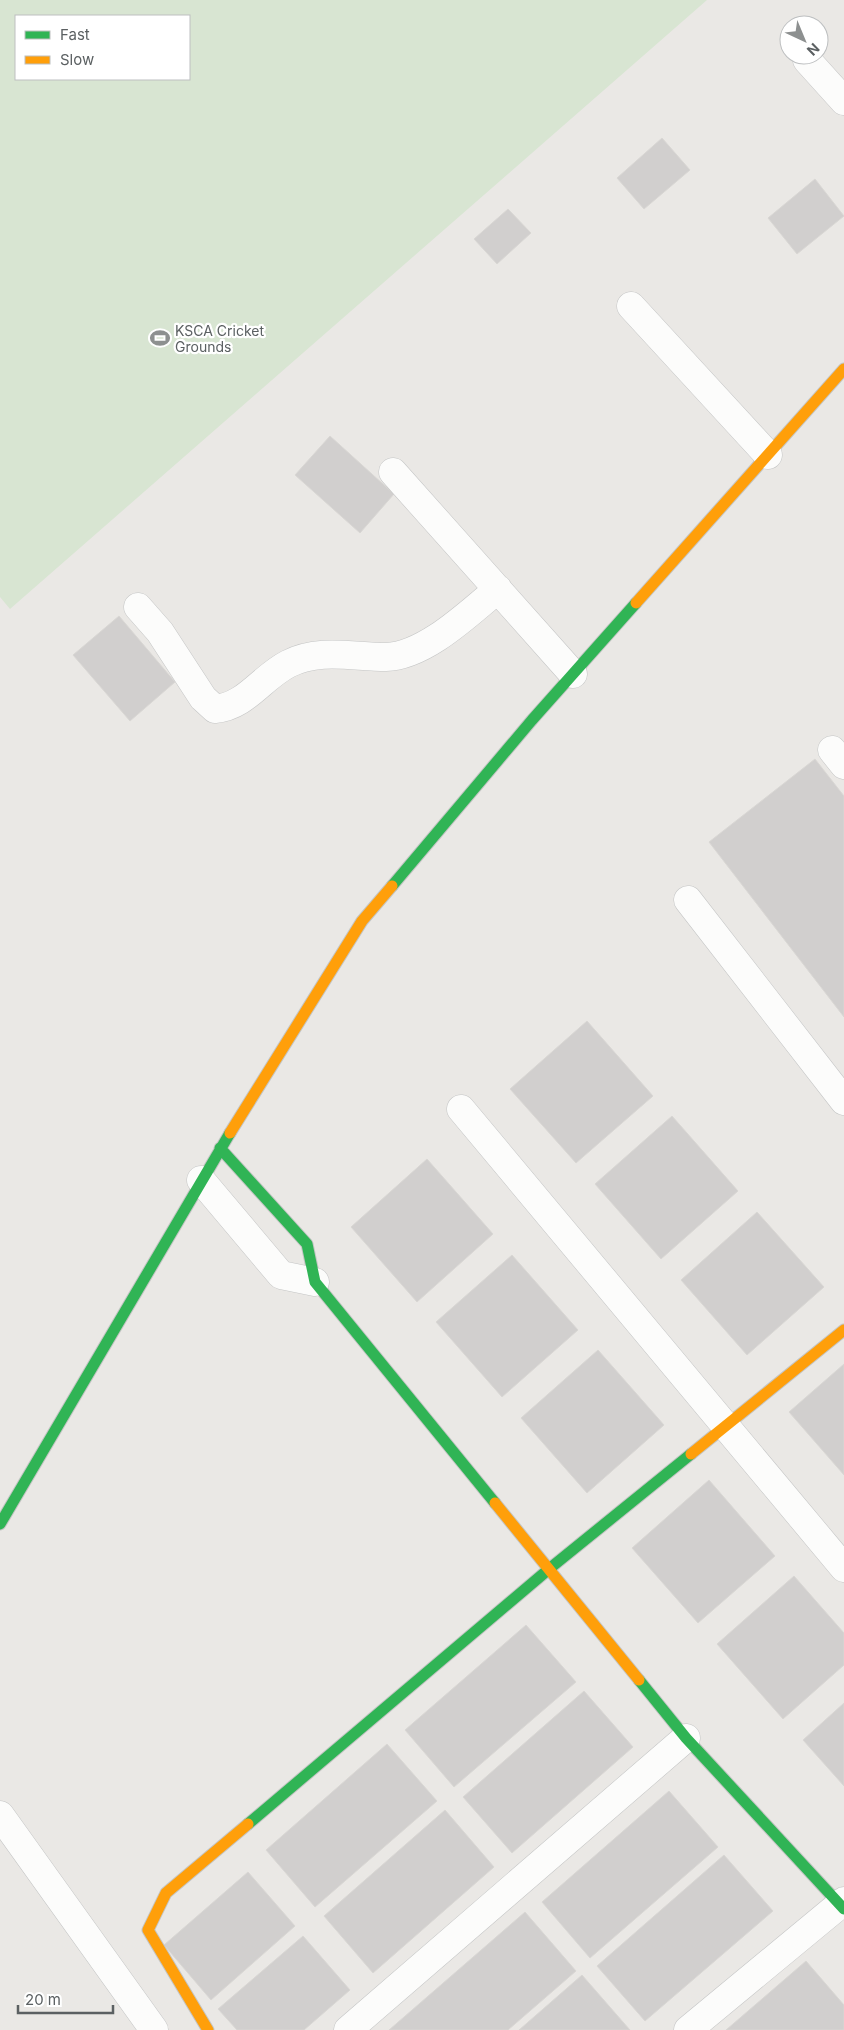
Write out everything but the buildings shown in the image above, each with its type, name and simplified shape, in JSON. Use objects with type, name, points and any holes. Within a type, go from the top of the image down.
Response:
[{"type":"street","points":[[812,65],[844,101]]},
{"type":"street","points":[[631,306],[768,454]]},
{"type":"street","points":[[0,1524],[220,1148],[362,921],[573,674],[844,369]]},
{"type":"street","points":[[393,472],[573,674]]},
{"type":"street","points":[[138,607],[160,632],[203,698],[215,709],[229,708],[260,683],[288,664],[317,655],[336,653],[387,657],[433,641],[498,588]]},
{"type":"street","points":[[688,900],[844,1100]]},
{"type":"street","points":[[460,1109],[844,1568]]},
{"type":"street","points":[[220,1148],[307,1244],[315,1282],[686,1738],[843,1905],[688,2030]]},
{"type":"street","points":[[201,1180],[281,1275],[315,1282]]},
{"type":"street","points":[[208,2030],[148,1930],[166,1893],[549,1569],[844,1330]]},
{"type":"street","points":[[348,2030],[686,1738]]},
{"type":"street","points":[[0,1815],[154,2030]]},
{"type":"green space","name":"KSCA Cricket Grounds","points":[[0,0],[707,0],[10,609],[0,597]]},
{"type":"traffic: fast","points":[[392,886],[532,720],[636,603]]},
{"type":"traffic: fast","points":[[0,1524],[230,1133]]},
{"type":"traffic: fast","points":[[220,1148],[307,1244],[315,1282],[495,1503]]},
{"type":"traffic: fast","points":[[248,1824],[549,1569],[691,1454]]},
{"type":"traffic: fast","points":[[639,1680],[686,1738],[844,1909]]},
{"type":"traffic: slow","points":[[636,603],[844,369]]},
{"type":"traffic: slow","points":[[230,1133],[362,921],[392,886]]},
{"type":"traffic: slow","points":[[691,1454],[844,1330]]},
{"type":"traffic: slow","points":[[495,1503],[639,1680]]},
{"type":"traffic: slow","points":[[208,2030],[148,1930],[166,1893],[248,1824]]},
{"type":"place","name":"KSCA Cricket Grounds","points":[[160,338]]}]
